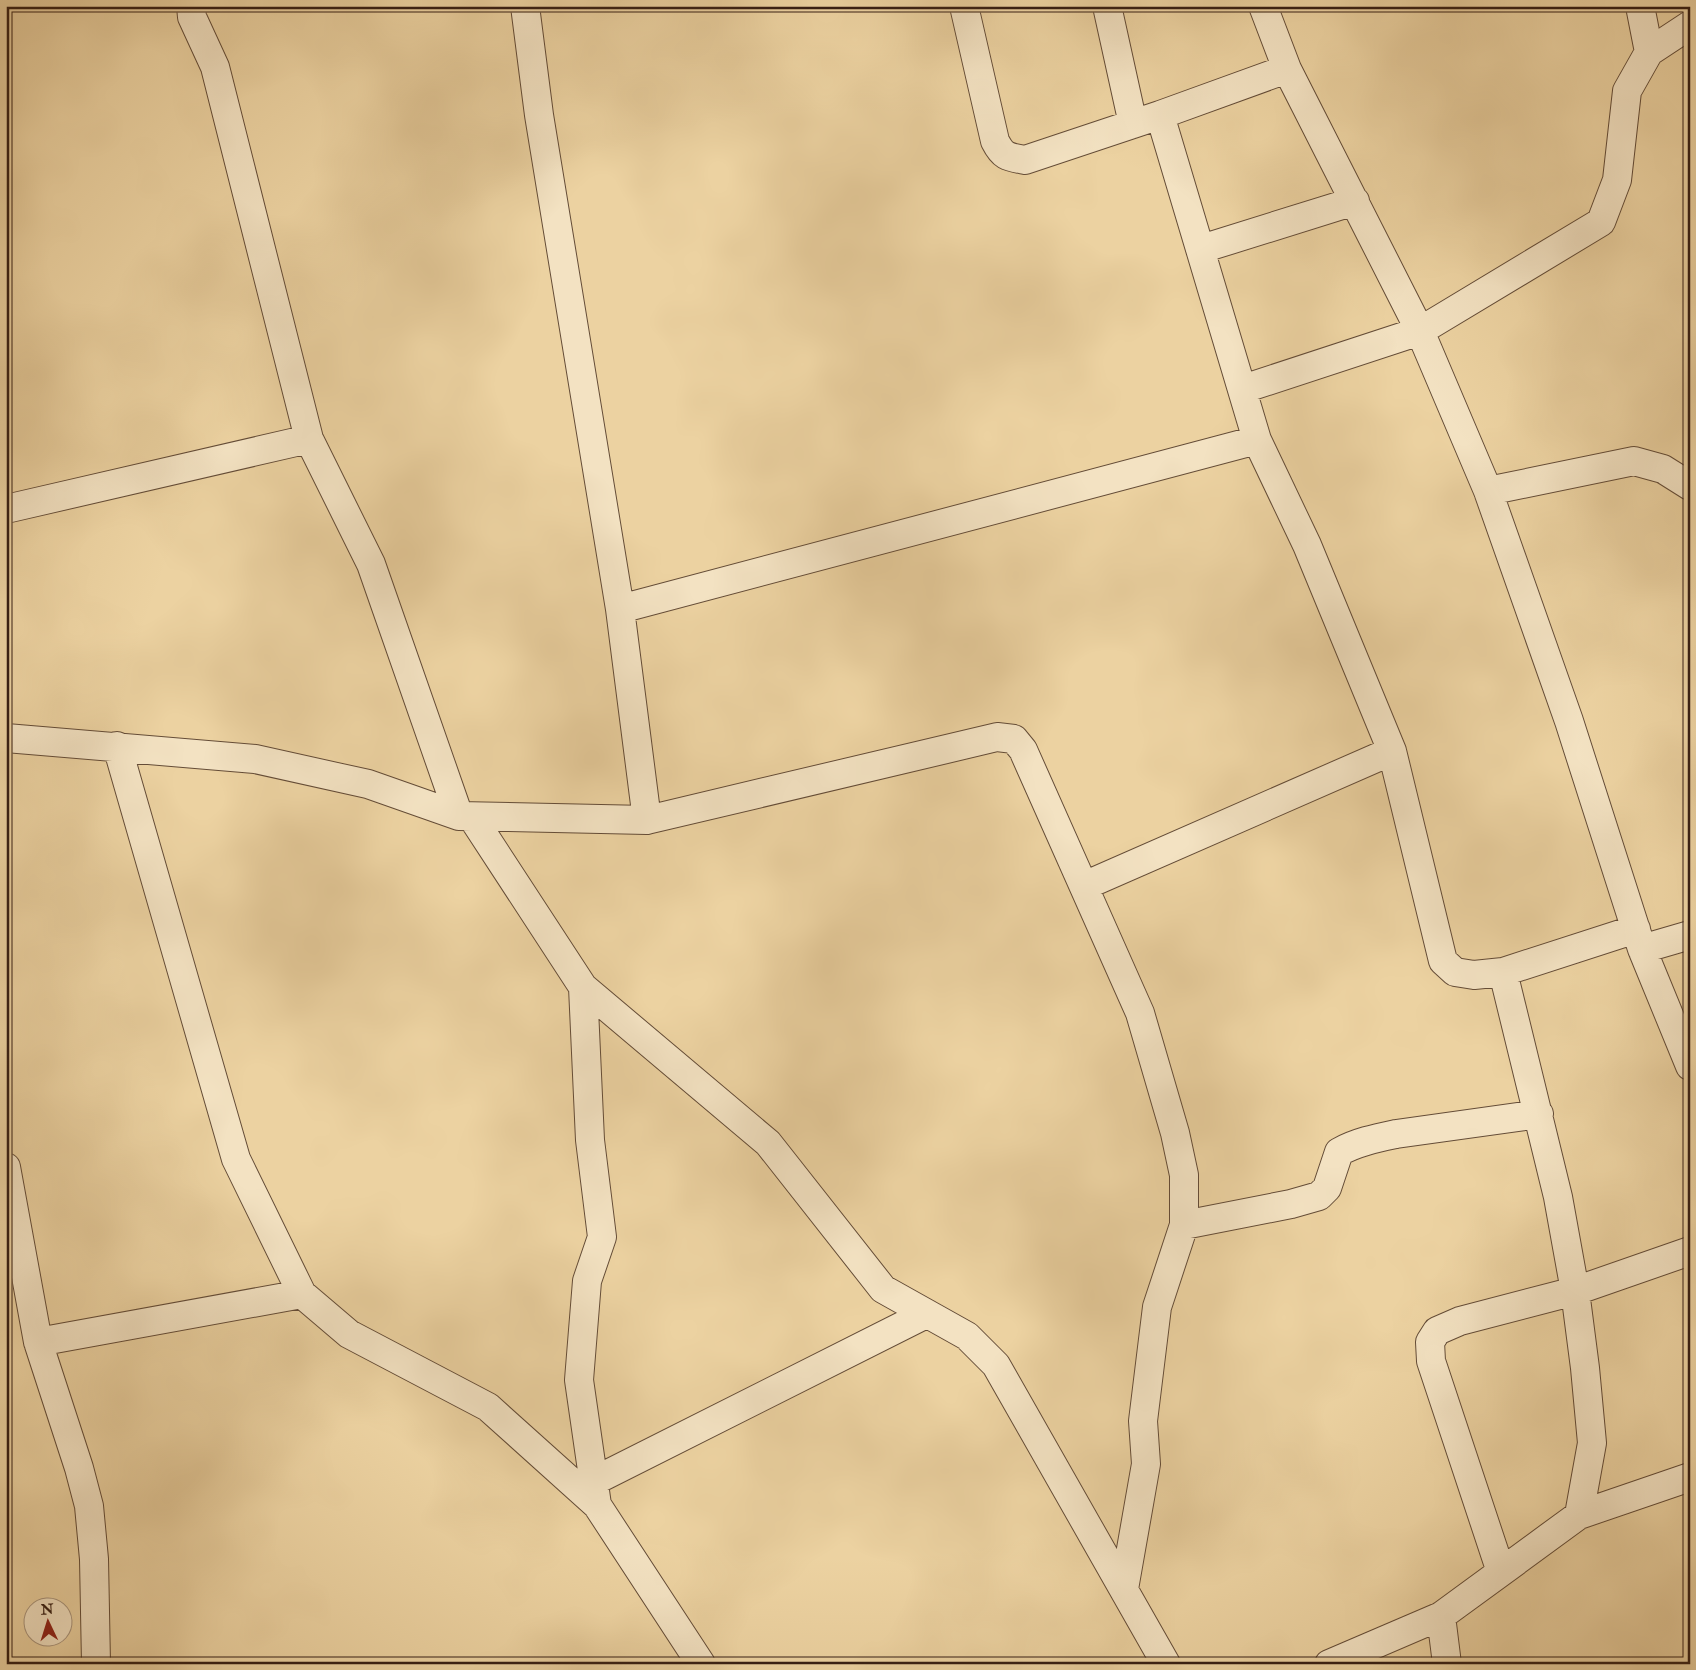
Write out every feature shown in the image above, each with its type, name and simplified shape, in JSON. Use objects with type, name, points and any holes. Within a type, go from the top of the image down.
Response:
[{"type":"street","points":[[190,6],[192,17],[215,66],[309,438],[370,564],[465,816],[583,987],[768,1143],[883,1289],[967,1336],[996,1364],[1166,1664]]},
{"type":"street","points":[[525,6],[541,124],[620,609],[647,820]]},
{"type":"street","points":[[964,6],[995,141],[1000,151],[1008,157],[1025,160],[1160,115],[1287,69]]},
{"type":"street","points":[[1107,6],[1133,124]]},
{"type":"street","points":[[1263,6],[1287,69],[1420,330],[1488,491],[1569,722],[1639,939],[1690,1066]]},
{"type":"street","points":[[1640,6],[1649,52]]},
{"type":"street","points":[[1242,390],[1420,330],[1601,222],[1617,180],[1627,91],[1649,52],[1690,25]]},
{"type":"street","points":[[1160,115],[1257,440],[1307,544],[1392,751],[1443,961],[1455,972],[1474,975],[1503,972],[1639,939],[1690,935]]},
{"type":"street","points":[[1201,248],[1355,201]]},
{"type":"street","points":[[6,508],[309,438]]},
{"type":"street","points":[[620,609],[1257,440]]},
{"type":"street","points":[[1488,491],[1634,460],[1663,469],[1690,486]]},
{"type":"street","points":[[6,738],[255,759],[368,784],[465,816],[647,820],[997,737],[1014,739],[1023,750],[1140,1013],[1176,1133],[1184,1175],[1184,1225],[1157,1307],[1143,1421],[1146,1464],[1124,1589]]},
{"type":"street","points":[[117,746],[236,1159],[302,1294],[349,1334],[488,1407],[596,1493]]},
{"type":"street","points":[[1084,886],[1392,751]]},
{"type":"street","points":[[1503,972],[1558,1196],[1575,1291],[1592,1443],[1579,1515]]},
{"type":"street","points":[[583,987],[590,1140],[602,1237],[588,1281],[579,1380],[596,1493],[691,1661]]},
{"type":"street","points":[[1184,1225],[1291,1204],[1319,1196],[1327,1188],[1339,1152],[1349,1146],[1396,1134],[1539,1114]]},
{"type":"street","points":[[6,1166],[38,1342],[79,1468],[89,1506],[94,1559],[96,1664]]},
{"type":"street","points":[[1502,1572],[1430,1361],[1430,1342],[1437,1331],[1460,1321],[1575,1291],[1690,1251]]},
{"type":"street","points":[[38,1342],[302,1294]]},
{"type":"street","points":[[596,1493],[926,1314]]},
{"type":"street","points":[[1329,1664],[1440,1616],[1579,1515],[1690,1477]]},
{"type":"street","points":[[1440,1616],[1447,1664]]}]
